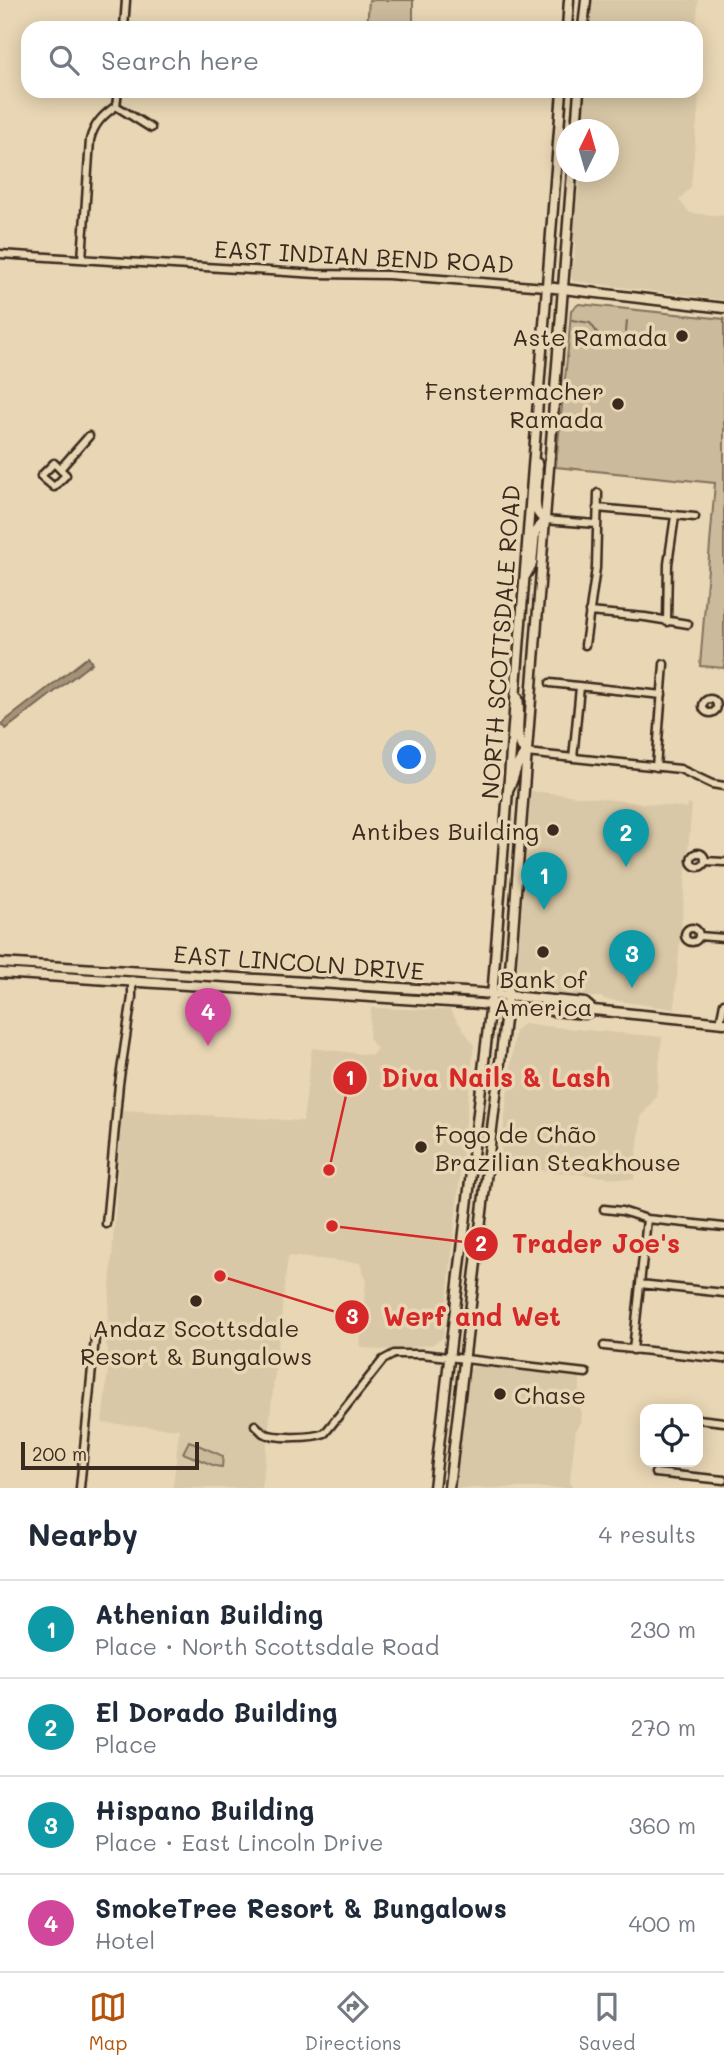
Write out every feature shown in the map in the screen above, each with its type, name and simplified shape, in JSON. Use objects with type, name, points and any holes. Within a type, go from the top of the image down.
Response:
[{"type":"main road","points":[[568,21],[569,0]]},
{"type":"main road","points":[[584,21],[586,0]]},
{"type":"main road","name":"NORTH SCOTTSDALE ROAD","points":[[434,1488],[491,1005],[561,98]]},
{"type":"main road","points":[[577,119],[578,98]]},
{"type":"main road","name":"NORTH SCOTTSDALE ROAD","points":[[449,1488],[507,1007],[571,182]]},
{"type":"main road","name":"EAST INDIAN BEND ROAD","points":[[546,287],[724,308]]},
{"type":"main road","points":[[524,580],[532,564],[535,532],[544,520],[536,508],[539,472],[535,450]]},
{"type":"main road","points":[[508,791],[518,762],[526,753],[518,742],[520,708],[516,688]]},
{"type":"main road","points":[[503,854],[518,855]]},
{"type":"main road","name":"EAST LINCOLN DRIVE","points":[[0,963],[585,1014],[593,1010],[722,1023]]},
{"type":"main road","name":"EAST LINCOLN DRIVE","points":[[0,973],[132,976],[492,994],[585,1003],[593,1010]]},
{"type":"street","points":[[124,21],[126,0]]},
{"type":"street","points":[[82,258],[92,130],[103,116],[116,106],[117,98]]},
{"type":"street","points":[[116,106],[151,128]]},
{"type":"street","name":"EAST INDIAN BEND ROAD","points":[[0,254],[317,274],[394,275],[546,287]]},
{"type":"street","points":[[60,469],[89,436]]},
{"type":"street","points":[[585,645],[596,568],[597,493]]},
{"type":"street","points":[[597,508],[695,517]]},
{"type":"street","points":[[667,622],[668,564],[675,516]]},
{"type":"street","points":[[544,520],[596,524]]},
{"type":"street","points":[[589,612],[688,624]]},
{"type":"street","points":[[656,767],[664,664]]},
{"type":"street","points":[[550,683],[662,695]]},
{"type":"street","points":[[573,758],[580,687]]},
{"type":"street","points":[[526,753],[680,769],[724,786]]},
{"type":"street","points":[[705,861],[724,862]]},
{"type":"street","points":[[699,936],[724,938]]},
{"type":"street","points":[[106,1223],[119,1084],[132,997],[132,976]]},
{"type":"street","points":[[722,1023],[724,1003]]},
{"type":"street","points":[[604,1209],[622,1211],[647,1219],[724,1227]]},
{"type":"street","points":[[633,1350],[647,1219]]},
{"type":"street","points":[[640,1284],[724,1293]]},
{"type":"street","points":[[80,1488],[95,1338]]},
{"type":"street","points":[[604,1346],[724,1359]]},
{"type":"street","points":[[255,1425],[262,1432],[271,1435],[312,1438],[318,1436],[329,1430],[383,1360],[394,1354],[465,1358],[586,1373]]},
{"type":"street","points":[[703,1420],[724,1422]]},
{"type":"street","points":[[655,1473],[723,1479],[719,1488]]},
{"type":"shaded area","points":[[369,0],[413,0],[413,21],[368,21]]},
{"type":"shaded area","points":[[593,0],[698,0],[697,21],[590,21]]},
{"type":"shaded area","points":[[585,98],[699,98],[691,187],[679,200],[690,213],[724,216],[724,300],[573,281],[570,272],[574,262],[573,233],[580,182],[619,182],[619,119],[582,119]]},
{"type":"shaded area","points":[[579,304],[724,319],[724,668],[700,666],[715,483],[556,467],[571,310]]},
{"type":"shaded area","points":[[88,657],[92,663],[6,729],[1,724]]},
{"type":"shaded area","points":[[531,791],[687,808],[689,804],[692,805],[674,1009],[602,997],[523,991],[516,983]]},
{"type":"shaded area","points":[[371,1008],[450,1010],[474,1045],[443,1338],[433,1344],[407,1348],[380,1350],[360,1347],[366,1279],[360,1263],[288,1256],[262,1488],[173,1488],[179,1429],[102,1423],[109,1362],[106,1345],[122,1110],[303,1121],[312,1048],[372,1055],[377,1049],[369,1038]]},
{"type":"shaded area","points":[[523,1024],[662,1037],[656,1097],[641,1117],[634,1180],[499,1166],[515,1031]]},
{"type":"shaded area","points":[[474,1366],[581,1374],[578,1403],[582,1412],[581,1423],[576,1429],[570,1481],[572,1488],[455,1488],[467,1372]]},
{"type":"shaded area","points":[[189,1441],[223,1456],[222,1467],[183,1453]]},
{"type":"waterway","points":[[572,320],[590,323],[603,340],[612,344],[619,343],[624,338],[627,321]]},
{"type":"place","name":"Aste Ramada","points":[[682,336]]},
{"type":"place","name":"Fenstermacher Ramada","points":[[618,404]]},
{"type":"place","name":"Antibes Building","points":[[553,830]]},
{"type":"place","name":"El Dorado Building","points":[[626,867]]},
{"type":"place","name":"Athenian Building","points":[[544,910]]},
{"type":"place","name":"Bank of America","points":[[543,952]]},
{"type":"place","name":"Hispano Building","points":[[632,988]]},
{"type":"place","name":"SmokeTree Resort & Bungalows","points":[[208,1046]]},
{"type":"place","name":"Fogo de Chão Brazilian Steakhouse","points":[[421,1147]]},
{"type":"place","name":"Diva Nails & Lash","points":[[329,1170]]},
{"type":"place","name":"Trader Joe's","points":[[332,1226]]},
{"type":"place","name":"Werf and Wet","points":[[220,1276]]},
{"type":"place","name":"Andaz Scottsdale Resort & Bungalows","points":[[196,1301]]},
{"type":"place","name":"Chase","points":[[500,1394]]}]
